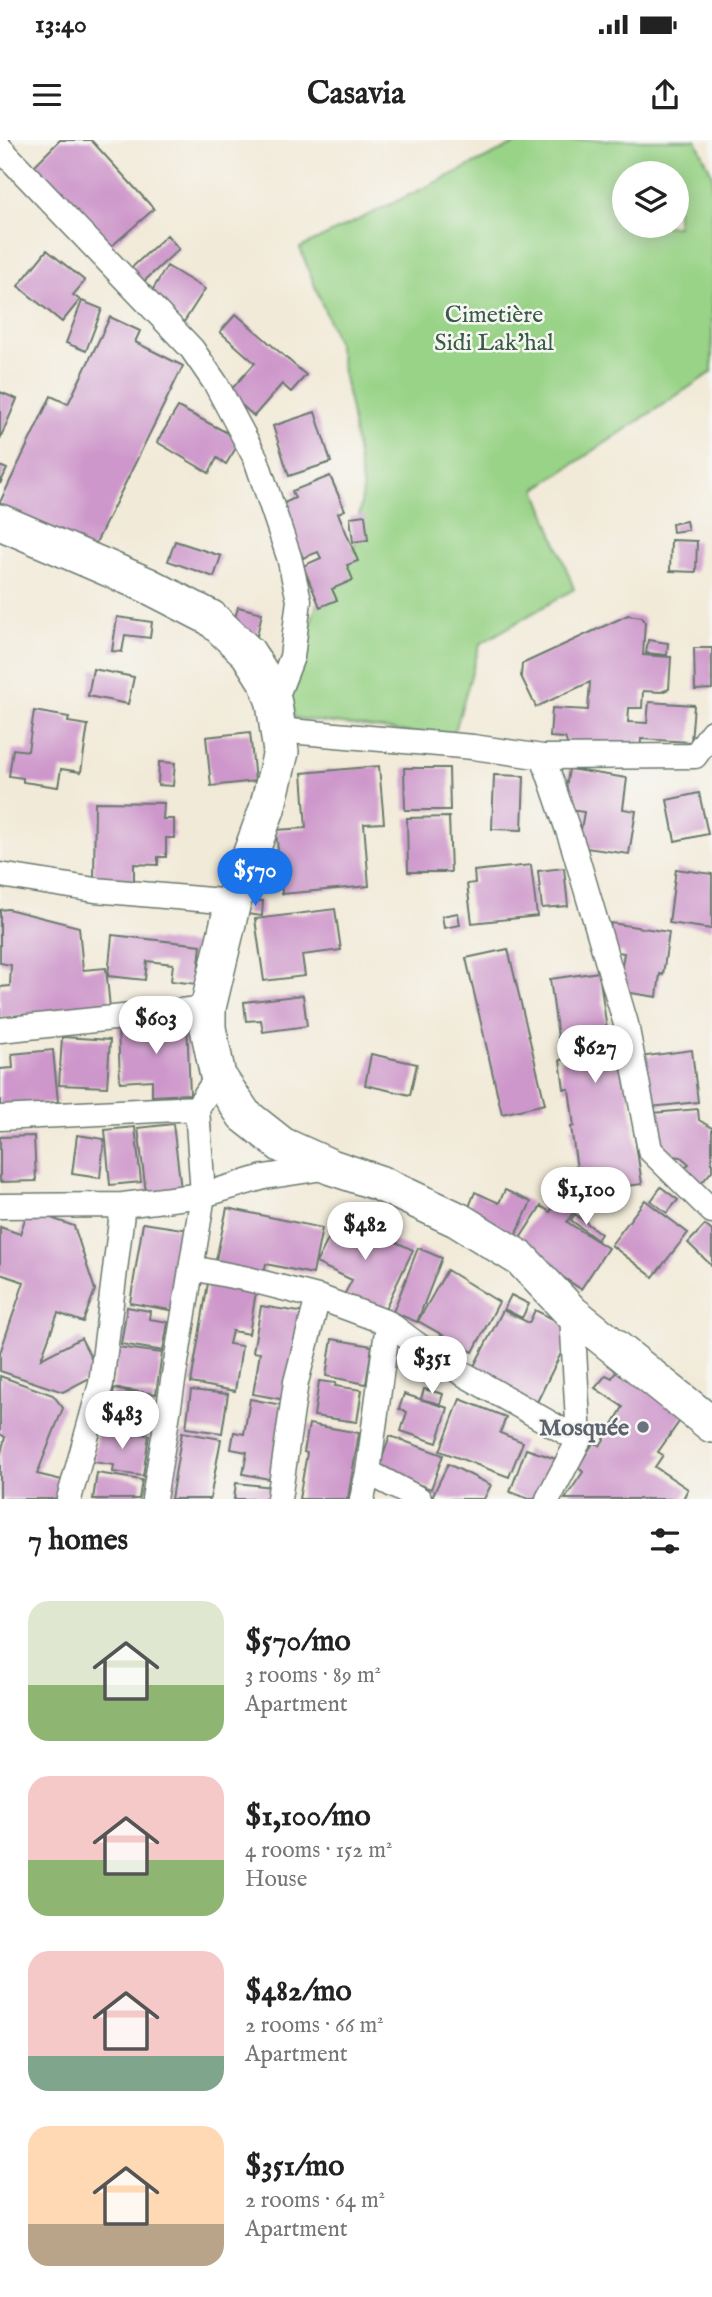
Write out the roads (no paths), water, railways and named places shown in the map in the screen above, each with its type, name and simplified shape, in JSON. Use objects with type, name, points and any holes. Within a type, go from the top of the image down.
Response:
[{"type":"main road","points":[[0,522],[147,585],[211,618],[248,653],[267,683],[276,716],[281,752],[267,809],[233,902],[208,1008],[208,1028],[218,1076],[244,1115],[282,1145],[331,1167],[379,1183],[469,1227],[521,1259],[572,1313],[712,1426]]},
{"type":"street","points":[[0,148],[192,349],[216,384],[256,459],[289,557],[299,600],[292,657],[276,716],[543,757],[703,756],[712,732]]},
{"type":"street","points":[[543,757],[574,848],[626,1024],[650,1150],[712,1211]]},
{"type":"street","points":[[0,875],[94,890],[233,902]]},
{"type":"street","points":[[0,1030],[208,1008]]},
{"type":"street","points":[[154,1499],[203,1195],[197,1108],[218,1076]]},
{"type":"street","points":[[0,1118],[197,1108]]},
{"type":"street","points":[[0,1206],[123,1205],[203,1195],[264,1177],[331,1167]]},
{"type":"street","points":[[69,1499],[100,1384],[123,1205]]},
{"type":"street","points":[[192,1268],[318,1297],[388,1323],[434,1357],[579,1440]]},
{"type":"street","points":[[279,1499],[296,1382],[318,1297]]},
{"type":"street","points":[[548,1499],[579,1440],[572,1313]]},
{"type":"street","points":[[362,1499],[388,1323]]},
{"type":"street","points":[[368,1472],[419,1499]]},
{"type":"place","name":"Mosquée","points":[[643,1427]]},
{"type":"park label","name":"Cimetière Sidi Lak'hal","points":[[494,328]]}]
